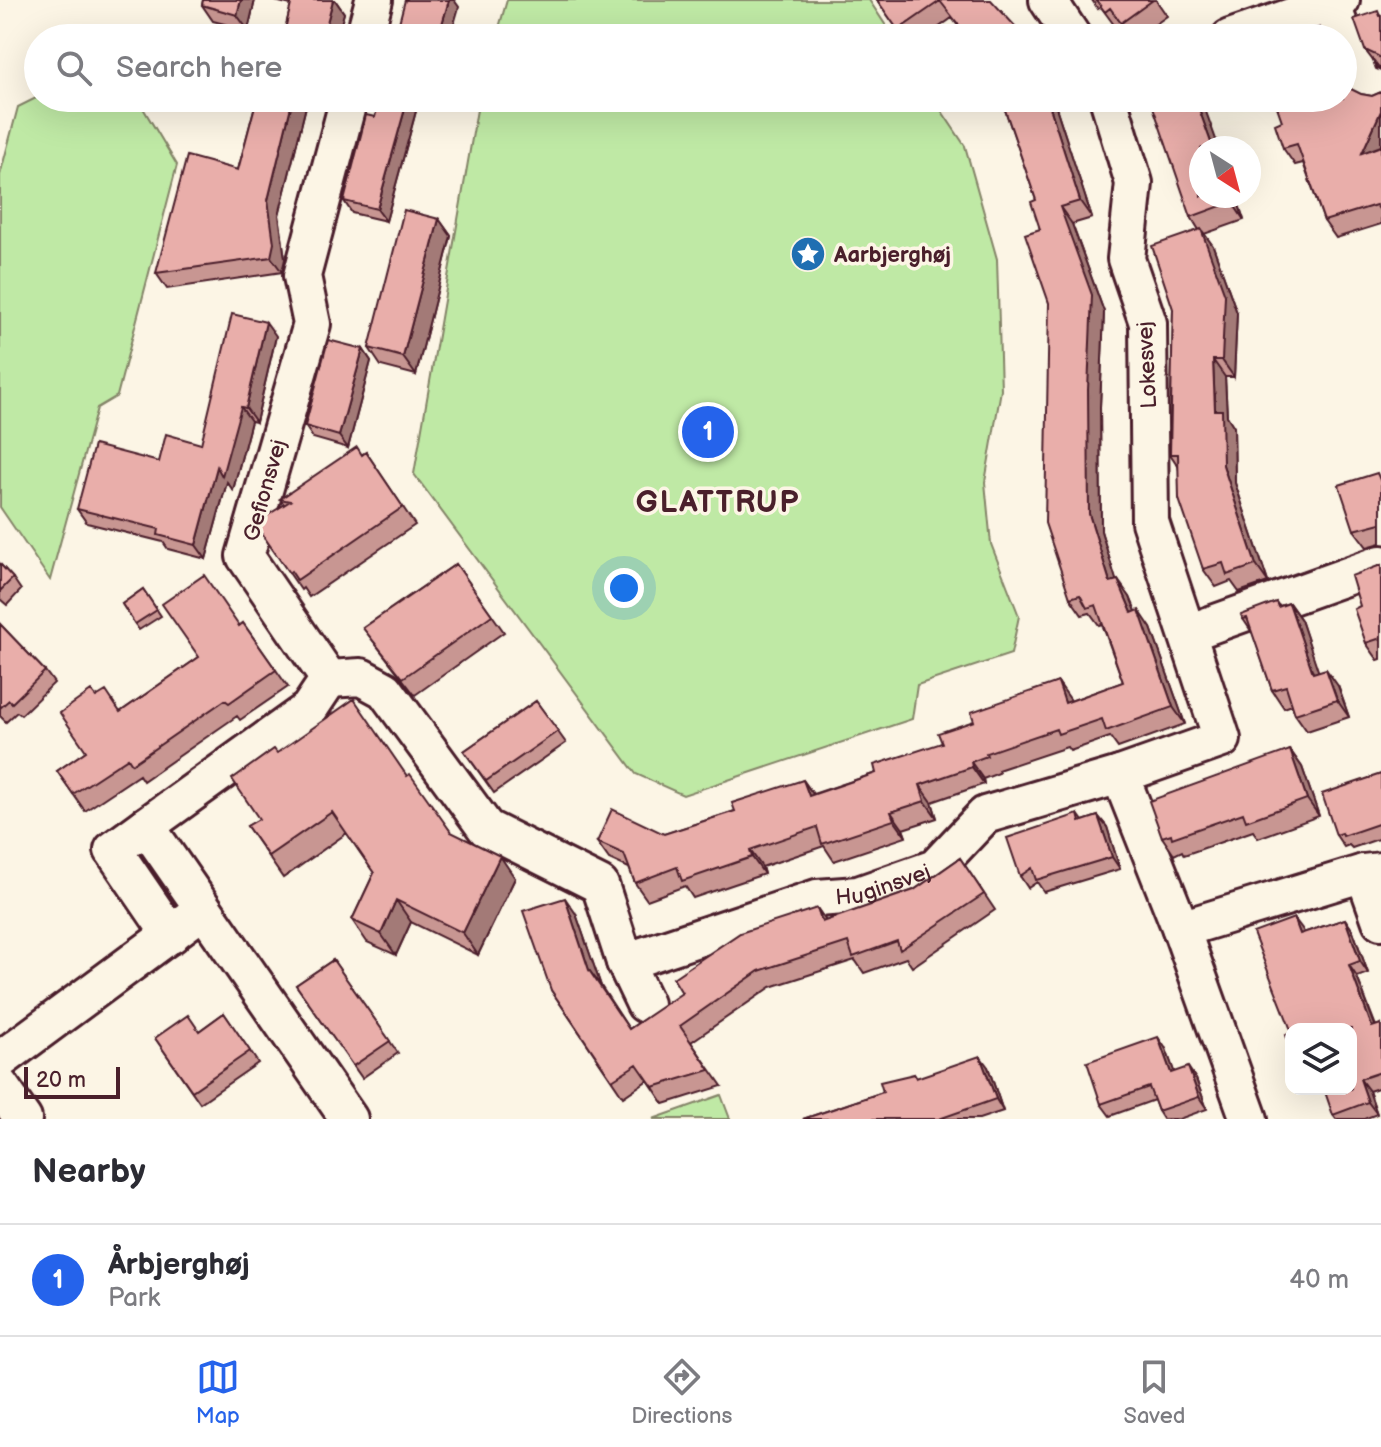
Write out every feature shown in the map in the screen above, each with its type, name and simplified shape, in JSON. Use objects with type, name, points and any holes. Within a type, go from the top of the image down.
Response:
[{"type":"street","points":[[368,24],[374,0]]},
{"type":"street","points":[[1048,0],[1064,24]]},
{"type":"street","points":[[1271,24],[1336,2],[1343,24]]},
{"type":"street","points":[[1357,70],[1361,83],[1381,92]]},
{"type":"street","name":"Gefionsvej","points":[[329,679],[245,556],[312,324],[302,276],[345,112]]},
{"type":"street","name":"Lokesvej","points":[[1112,112],[1134,183],[1126,259],[1148,323],[1150,522],[1222,739]]},
{"type":"street","points":[[1188,633],[1381,564]]},
{"type":"street","points":[[171,935],[113,850],[309,709],[329,679],[361,677],[385,690],[486,828],[600,885],[625,962],[645,1004]]},
{"type":"street","name":"Huginsvej","points":[[625,962],[817,898],[858,895],[935,868],[985,815],[1120,775],[1222,739]]},
{"type":"street","points":[[1120,775],[1181,929],[1249,1119]]},
{"type":"street","points":[[146,826],[349,1119]]},
{"type":"street","points":[[1181,929],[1373,872],[1381,921]]},
{"type":"street","points":[[0,1060],[203,910]]},
{"type":"street","points":[[0,1086],[23,1119]]},
{"type":"green space","points":[[507,0],[869,0],[885,24],[500,24]]},
{"type":"green space","points":[[24,104],[24,112],[145,112],[177,165],[117,396],[97,408],[50,580],[0,507],[0,175],[18,107]]},
{"type":"green space","points":[[477,112],[942,112],[965,146],[997,259],[1001,390],[985,482],[991,544],[1019,616],[1011,654],[917,685],[912,719],[683,795],[636,774],[414,474]]},
{"type":"green space","points":[[721,1095],[730,1119],[653,1119]]},
{"type":"building","points":[[203,0],[241,0],[237,15],[202,5]]},
{"type":"building","points":[[292,0],[333,0],[327,24],[286,24]]},
{"type":"building","points":[[405,0],[449,0],[442,24],[399,24]]},
{"type":"building","points":[[877,0],[991,0],[1013,24],[958,24],[940,1],[907,24],[894,24]]},
{"type":"building","points":[[1096,0],[1153,0],[1121,23],[1110,8],[1105,12]]},
{"type":"building","points":[[1378,11],[1381,16],[1381,59],[1365,50],[1354,19]]},
{"type":"building","points":[[1357,92],[1372,96],[1381,92],[1381,111],[1362,153],[1381,146],[1381,212],[1376,205],[1324,221],[1297,144],[1283,148],[1275,124],[1282,121],[1279,112],[1357,112]]},
{"type":"building","points":[[253,112],[290,112],[268,200],[274,243],[271,257],[156,273],[187,156],[238,170]]},
{"type":"building","points":[[376,112],[404,112],[377,209],[344,201],[366,115],[375,117]]},
{"type":"building","points":[[1006,112],[1051,112],[1080,201],[1060,207],[1092,295],[1088,390],[1089,514],[1110,582],[1118,580],[1132,613],[1139,610],[1173,707],[1106,731],[1102,719],[1058,734],[1056,729],[986,753],[987,756],[971,762],[972,767],[920,785],[925,801],[891,812],[894,820],[822,844],[817,827],[750,850],[752,857],[682,881],[677,867],[635,883],[624,854],[597,842],[612,809],[664,834],[735,811],[732,803],[803,780],[809,796],[876,773],[874,765],[942,743],[938,733],[974,721],[971,712],[1058,682],[1065,703],[1123,682],[1096,605],[1087,608],[1080,595],[1070,598],[1045,523],[1049,303],[1025,234],[1040,229],[1031,202],[1036,200]]},
{"type":"building","points":[[1155,112],[1200,112],[1209,136],[1189,136],[1189,208],[1216,208],[1191,217]]},
{"type":"building","points":[[404,210],[439,219],[403,357],[369,348]]},
{"type":"building","points":[[1201,229],[1225,295],[1222,360],[1213,360],[1215,410],[1222,410],[1223,465],[1256,565],[1227,575],[1223,563],[1203,569],[1179,499],[1178,454],[1170,454],[1173,309],[1152,246]]},
{"type":"building","points":[[232,314],[266,322],[246,408],[241,407],[222,476],[217,467],[196,545],[158,535],[159,529],[77,509],[94,445],[159,462],[166,434],[201,444]]},
{"type":"building","points":[[328,340],[363,349],[339,436],[305,426]]},
{"type":"building","points":[[357,447],[362,455],[366,452],[403,507],[297,580],[258,528],[260,520],[290,501],[280,499]]},
{"type":"building","points":[[1377,473],[1381,482],[1381,523],[1354,530],[1339,485]]},
{"type":"building","points":[[0,564],[13,578],[0,591]]},
{"type":"building","points":[[456,564],[492,615],[403,678],[363,628]]},
{"type":"building","points":[[1381,565],[1381,638],[1366,643],[1354,609],[1360,606],[1351,576]]},
{"type":"building","points":[[204,575],[239,626],[243,623],[276,670],[229,703],[225,700],[132,764],[128,758],[73,794],[57,771],[86,751],[60,713],[91,691],[96,697],[106,691],[120,712],[199,657],[162,604]]},
{"type":"building","points":[[143,589],[157,610],[135,624],[122,604]]},
{"type":"building","points":[[1276,602],[1278,607],[1289,603],[1313,673],[1326,669],[1337,700],[1295,714],[1286,686],[1272,690],[1247,618],[1243,619],[1241,615]]},
{"type":"building","points":[[0,624],[45,671],[12,703],[9,700],[0,708]]},
{"type":"building","points":[[354,699],[407,776],[410,774],[451,832],[500,856],[463,933],[396,900],[381,934],[352,920],[374,873],[332,812],[268,856],[247,826],[259,819],[232,779],[274,749],[277,753]]},
{"type":"building","points":[[536,701],[558,731],[486,781],[464,751]]},
{"type":"building","points":[[1290,750],[1307,799],[1246,821],[1243,813],[1172,838],[1171,834],[1162,837],[1149,801]]},
{"type":"building","points":[[1381,774],[1381,823],[1343,836],[1342,833],[1336,835],[1322,794]]},
{"type":"building","points":[[1078,814],[1080,822],[1098,816],[1112,857],[1036,880],[1032,868],[1020,876],[1007,838]]},
{"type":"building","points":[[960,858],[984,894],[900,950],[897,941],[853,957],[848,942],[759,971],[680,1026],[710,1070],[653,1087],[637,1064],[612,1080],[551,990],[523,911],[565,898],[589,970],[629,1029],[682,993],[673,978],[740,933],[817,908],[822,922],[914,890]]},
{"type":"building","points":[[1294,918],[1300,934],[1345,919],[1360,961],[1349,965],[1372,1027],[1381,1024],[1381,1072],[1360,1079],[1368,1102],[1333,1115],[1326,1095],[1357,1095],[1357,1023],[1288,1023],[1253,933]]},
{"type":"building","points":[[333,960],[390,1041],[353,1066],[296,985]]},
{"type":"building","points":[[224,1013],[250,1051],[192,1091],[155,1038],[188,1015],[199,1031]]},
{"type":"building","points":[[1158,1037],[1171,1073],[1188,1067],[1199,1097],[1158,1111],[1149,1087],[1101,1104],[1087,1062]]},
{"type":"building","points":[[980,1056],[996,1099],[939,1119],[803,1119],[883,1092],[880,1082],[914,1074],[916,1078]]},
{"type":"place","name":"Aarbjerghøj","points":[[808,254]]},
{"type":"place","name":"Årbjerghøj","points":[[708,432]]},
{"type":"district","name":"GLATTRUP","points":[[718,502]]}]
